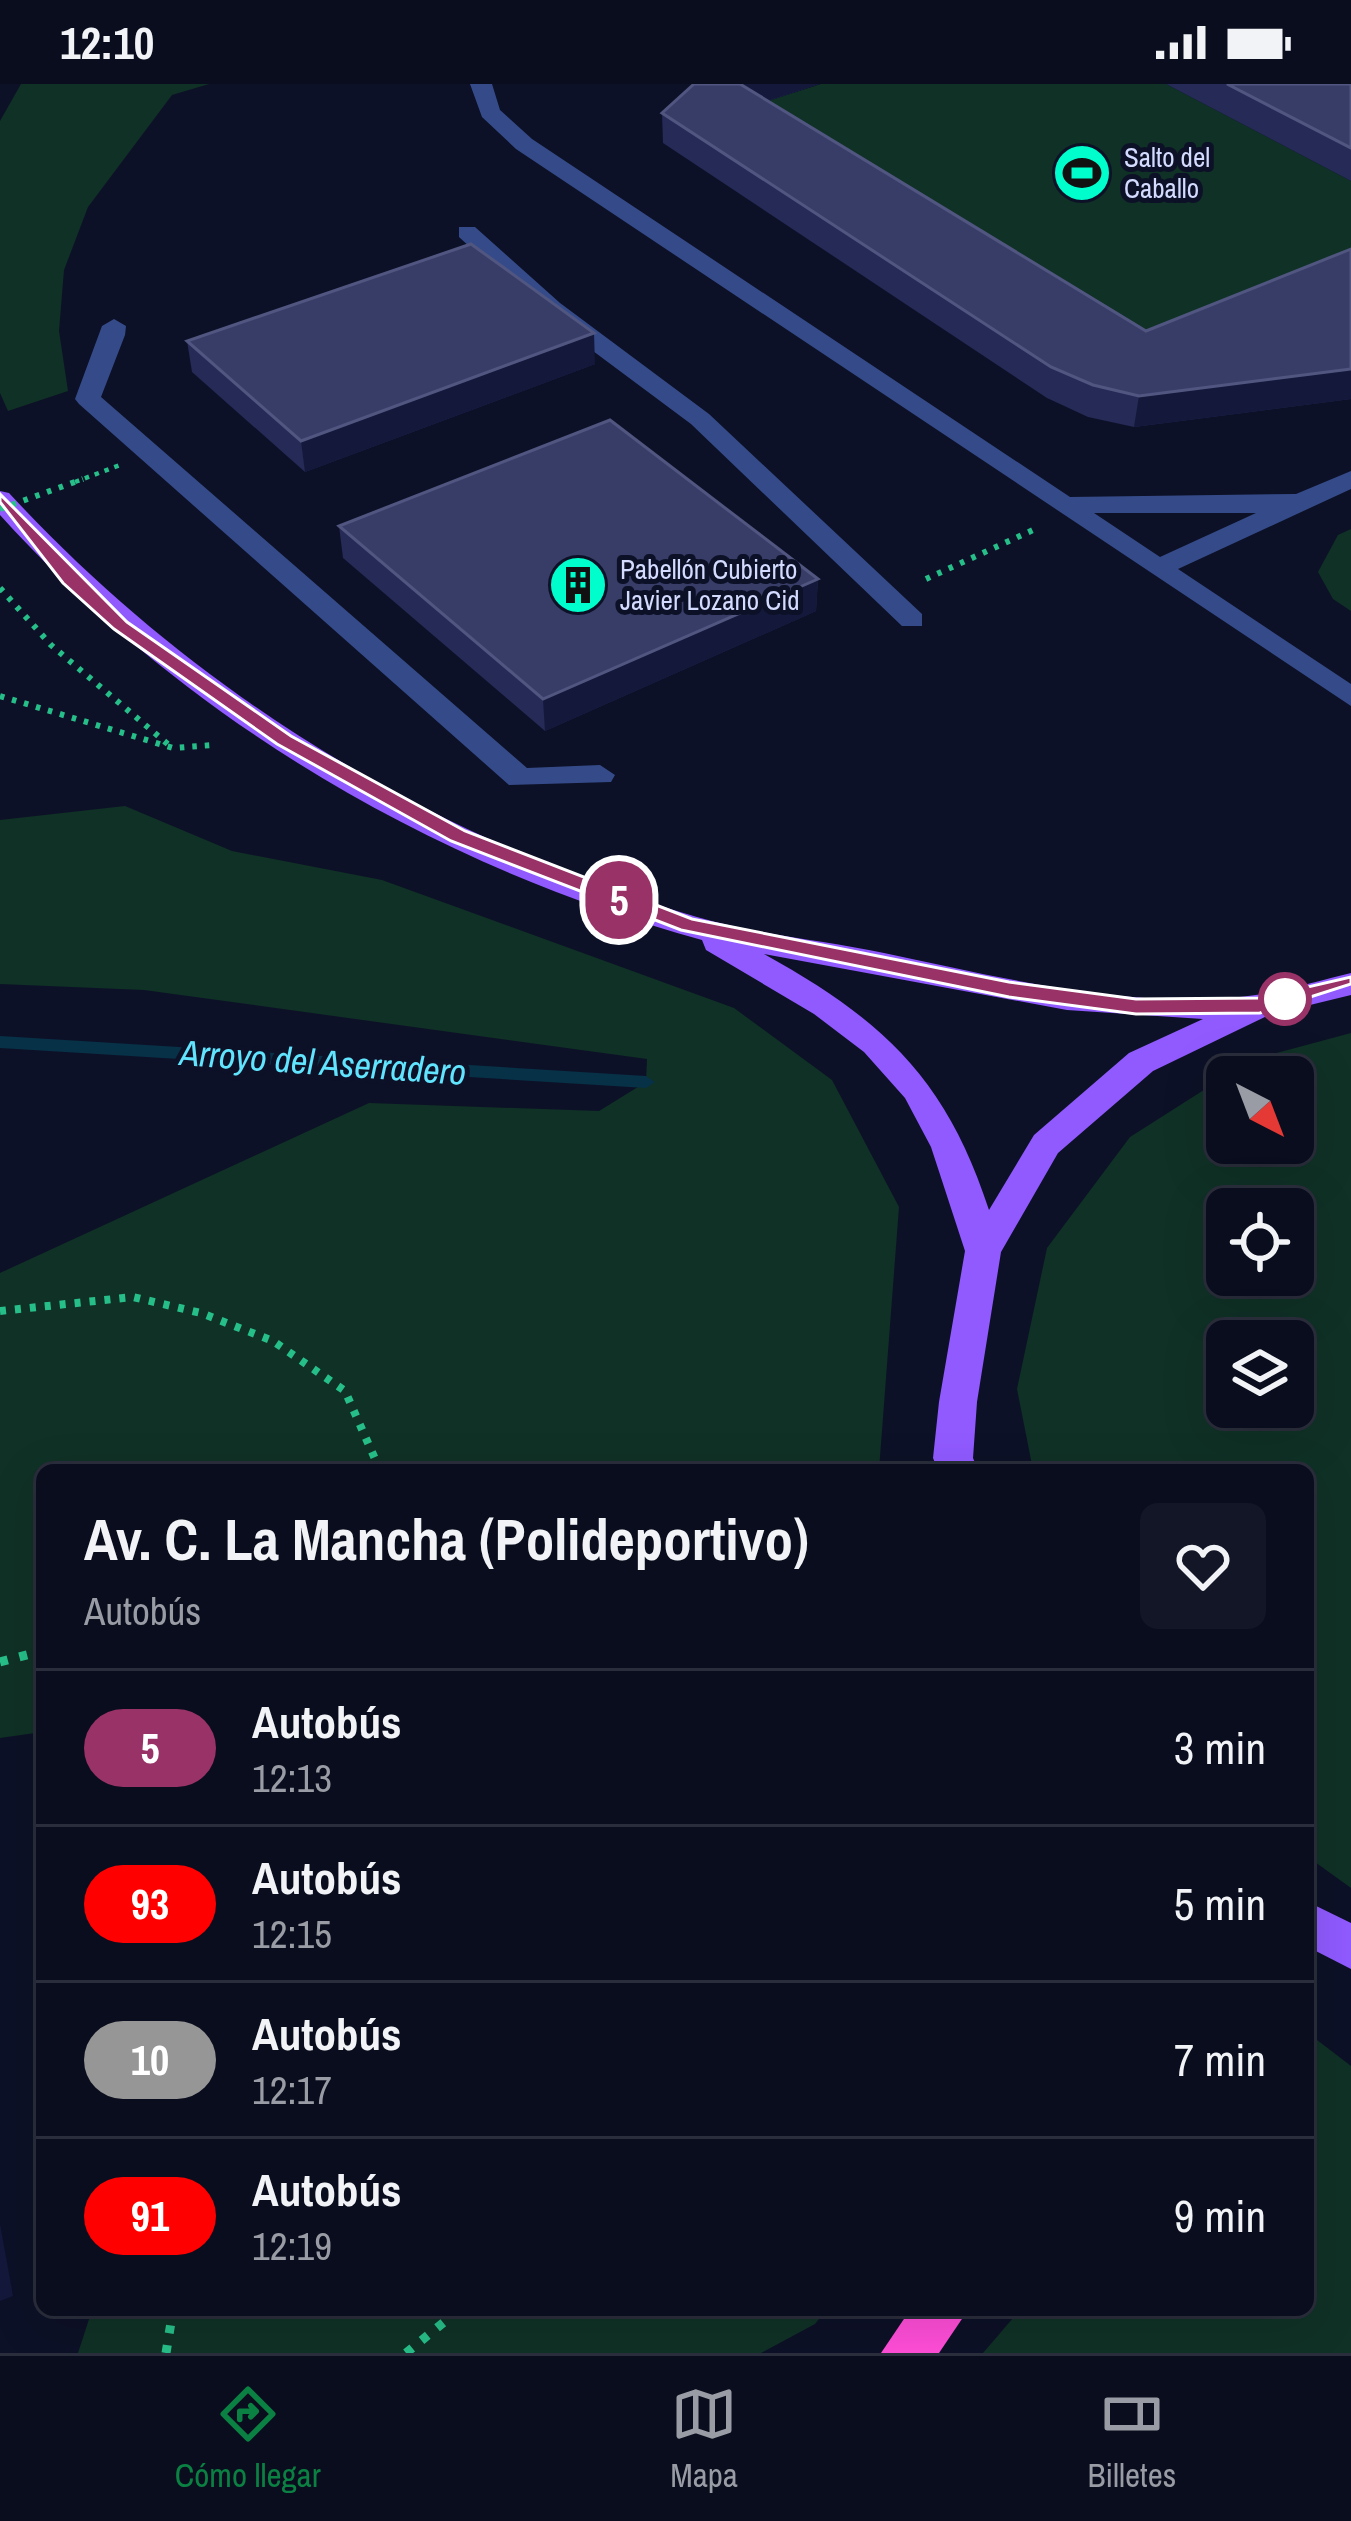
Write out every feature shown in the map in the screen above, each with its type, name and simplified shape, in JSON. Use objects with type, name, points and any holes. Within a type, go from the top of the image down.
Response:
[{"type":"highway","points":[[906,2353],[938,2316]]},
{"type":"main road","points":[[0,499],[69,579],[121,626],[284,740],[458,836],[688,926],[787,981],[856,1030],[917,1089],[958,1166],[983,1251]]},
{"type":"main road","points":[[688,926],[1009,990],[1136,1007],[1260,1006]]},
{"type":"main road","points":[[954,1464],[983,1251],[1046,1144],[1142,1062],[1260,1006],[1351,984]]},
{"type":"main road","points":[[1314,1926],[1351,1947]]},
{"type":"street","points":[[481,84],[490,112],[524,143],[1351,697]]},
{"type":"street","points":[[467,232],[551,308],[700,419],[912,620]]},
{"type":"street","points":[[114,326],[112,346],[98,362],[88,399],[520,778],[600,775]]},
{"type":"street","points":[[1158,568],[1351,479]]},
{"type":"street","points":[[1065,504],[1129,508],[1299,502]]},
{"type":"path","points":[[0,509],[120,465]]},
{"type":"path","points":[[887,597],[1035,529]]},
{"type":"path","points":[[0,588],[51,645],[173,748]]},
{"type":"path","points":[[0,696],[173,748],[284,740]]},
{"type":"path","points":[[0,1311],[134,1297],[201,1313],[273,1341],[345,1391],[382,1464]]},
{"type":"path","points":[[0,1662],[36,1653]]},
{"type":"path","points":[[166,2353],[172,2316]]},
{"type":"path","points":[[406,2353],[452,2316]]},
{"type":"green space","points":[[21,84],[209,84],[172,95],[88,207],[64,270],[59,331],[68,391],[8,411],[0,393],[0,121]]},
{"type":"green space","points":[[821,84],[1166,84],[1351,181],[1351,277],[1142,362],[737,111]]},
{"type":"green space","points":[[1351,529],[1351,611],[1333,599],[1318,572],[1338,535]]},
{"type":"green space","points":[[125,806],[232,851],[382,880],[734,1008],[832,1080],[899,1207],[879,1464],[36,1464],[36,1733],[0,1738],[0,1273],[369,1103],[599,1111],[646,1082],[647,1059],[144,990],[0,984],[0,820]]},
{"type":"green space","points":[[1351,1033],[1351,1888],[1314,1861],[1314,1464],[1032,1464],[1017,1389],[1047,1248],[1130,1137],[1206,1089],[1206,1164],[1314,1164],[1314,1056],[1266,1056]]},
{"type":"green space","points":[[1314,2038],[1351,2066],[1351,2353],[983,2353],[1015,2316],[1314,2316]]},
{"type":"green space","points":[[90,2316],[821,2316],[761,2353],[78,2353]]},
{"type":"building","points":[[694,84],[740,84],[1146,331],[1351,249],[1351,369],[1139,396],[1093,385],[1051,367],[662,113]]},
{"type":"building","points":[[1227,84],[1351,84],[1351,148]]},
{"type":"building","points":[[471,244],[594,333],[301,441],[187,341]]},
{"type":"building","name":"Pabellón Cubierto Javier Lozano Cid","points":[[610,420],[818,579],[543,699],[339,526]]},
{"type":"waterway","name":"Arroyo del Aserradero","points":[[0,1042],[646,1082]]},
{"type":"bus line","name":"5","points":[[0,499],[69,579],[121,626],[284,740],[458,836],[535,870],[688,926],[1009,990],[1136,1007],[1260,1006],[1351,984]]},
{"type":"place","name":"Salto del Caballo","points":[[1082,173]]},
{"type":"place","name":"Pabellón Cubierto Javier Lozano Cid","points":[[578,585]]}]
